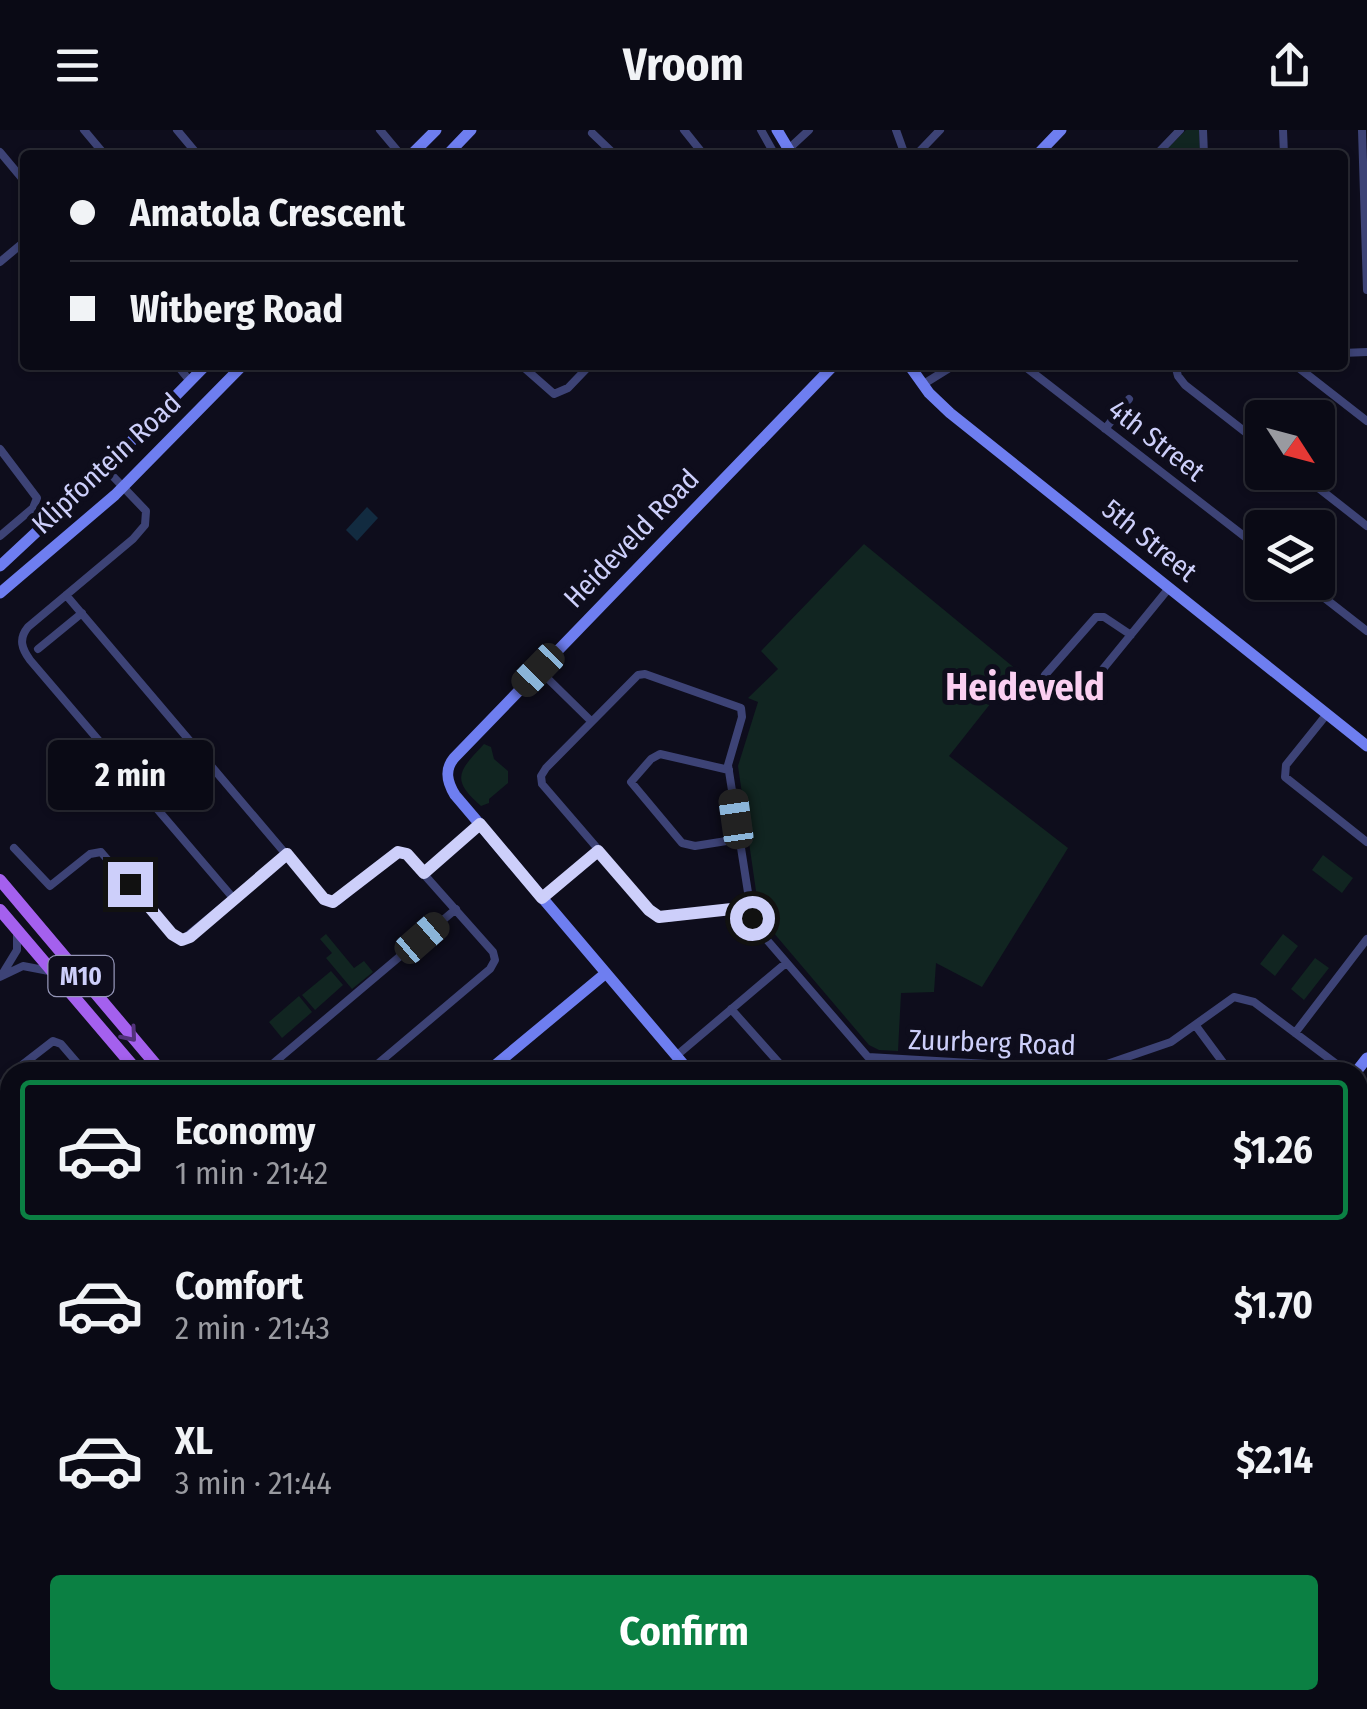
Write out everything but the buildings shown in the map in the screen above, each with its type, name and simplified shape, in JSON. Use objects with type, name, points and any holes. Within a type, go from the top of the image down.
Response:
[{"type":"main road","name":"M10","points":[[0,880],[154,1062]]},
{"type":"main road","name":"M10","points":[[0,910],[130,1062]]},
{"type":"street","points":[[84,130],[101,150]]},
{"type":"street","points":[[177,130],[194,150]]},
{"type":"street","points":[[380,130],[397,150]]},
{"type":"street","points":[[416,150],[436,130]]},
{"type":"street","points":[[452,150],[472,130]]},
{"type":"street","points":[[684,130],[700,150]]},
{"type":"street","points":[[761,130],[781,150]]},
{"type":"street","points":[[789,150],[809,130]]},
{"type":"street","points":[[921,150],[940,130]]},
{"type":"street","points":[[1042,150],[1061,130]]},
{"type":"street","points":[[1161,150],[1180,130]]},
{"type":"street","points":[[1362,130],[1367,290]]},
{"type":"street","points":[[592,132],[607,150]]},
{"type":"street","points":[[1047,145],[1052,150]]},
{"type":"street","points":[[0,152],[20,176]]},
{"type":"street","points":[[0,262],[20,245]]},
{"type":"street","points":[[181,370],[190,381]]},
{"type":"street","name":"Klipfontein Road","points":[[0,566],[105,468],[201,370]]},
{"type":"street","name":"Klipfontein Road","points":[[0,594],[123,487],[238,370]]},
{"type":"street","points":[[528,370],[554,394],[568,388],[585,370]]},
{"type":"street","name":"Heideveld Road","points":[[681,1062],[450,787],[448,766],[829,370]]},
{"type":"street","name":"5th Street","points":[[913,370],[950,413],[1367,746]]},
{"type":"street","points":[[922,385],[946,370]]},
{"type":"street","name":"4th Street","points":[[1029,370],[1245,537]]},
{"type":"street","points":[[1176,370],[1185,385],[1245,432]]},
{"type":"street","points":[[1302,370],[1367,421]]},
{"type":"street","points":[[1106,429],[1129,399]]},
{"type":"street","points":[[0,450],[37,498],[33,508],[0,536]]},
{"type":"street","points":[[105,468],[146,510],[140,534],[25,630],[21,639],[26,654],[234,899]]},
{"type":"street","points":[[1321,490],[1367,526]]},
{"type":"street","points":[[1085,691],[1169,588]]},
{"type":"street","points":[[66,595],[330,902],[338,900],[398,852],[407,854],[493,952],[495,960],[490,969],[380,1062]]},
{"type":"street","points":[[1327,600],[1367,631]]},
{"type":"street","points":[[38,649],[82,613]]},
{"type":"street","points":[[1045,675],[1096,617],[1104,617],[1131,635]]},
{"type":"street","points":[[538,670],[591,721],[540,778],[649,910],[659,917],[750,907]]},
{"type":"street","name":"Zuurberg Road","points":[[591,721],[630,680],[641,674],[741,708],[729,770],[750,907],[761,933],[868,1057],[907,1062]]},
{"type":"street","points":[[1326,714],[1286,765],[1286,778],[1367,842]]},
{"type":"street","points":[[729,770],[662,753],[653,756],[631,780],[682,843],[696,846],[739,840]]},
{"type":"street","points":[[424,873],[480,824]]},
{"type":"street","points":[[14,848],[50,886],[90,854],[101,852],[178,939],[190,937],[287,854]]},
{"type":"street","points":[[542,898],[598,851]]},
{"type":"street","points":[[275,1062],[456,909]]},
{"type":"street","points":[[0,977],[17,950],[17,930]]},
{"type":"street","points":[[1295,1033],[1367,939]]},
{"type":"street","points":[[676,1056],[786,962]]},
{"type":"street","points":[[0,977],[24,966],[54,973]]},
{"type":"street","points":[[499,1062],[606,973]]},
{"type":"street","name":"Zuurberg Road","points":[[1119,1062],[1158,1049],[1241,996],[1334,1062]]},
{"type":"street","points":[[731,1009],[777,1062]]},
{"type":"street","points":[[1196,1026],[1223,1062]]},
{"type":"street","points":[[27,1062],[53,1041],[61,1044],[76,1062]]},
{"type":"green space","points":[[1186,130],[1199,130],[1200,150],[1166,150]]},
{"type":"green space","points":[[864,544],[1017,670],[949,756],[1068,848],[982,987],[936,963],[934,992],[901,993],[898,1051],[869,1045],[767,925],[758,905],[738,766],[758,702],[748,698],[778,669],[761,651]]},
{"type":"green space","points":[[484,744],[491,747],[494,759],[508,771],[508,783],[481,806],[465,789],[461,775]]},
{"type":"green space","points":[[1323,855],[1353,878],[1342,893],[1312,870]]},
{"type":"green space","points":[[326,934],[354,968],[364,961],[373,972],[352,989],[326,958],[332,953],[320,939]]},
{"type":"green space","points":[[1283,934],[1298,946],[1275,976],[1260,964]]},
{"type":"green space","points":[[1315,958],[1329,968],[1304,1000],[1291,989]]},
{"type":"green space","points":[[331,971],[343,985],[315,1010],[302,995]]},
{"type":"green space","points":[[299,996],[312,1012],[282,1038],[269,1022]]},
{"type":"water","points":[[367,507],[378,518],[357,541],[346,530]]},
{"type":"district","name":"Heideveld","points":[[1025,687]]},
{"type":"route","points":[[130,884],[172,934],[182,940],[287,854],[324,899],[333,902],[398,852],[407,854],[424,873],[480,824],[542,898],[598,851],[659,917],[750,907],[752,918]]}]
